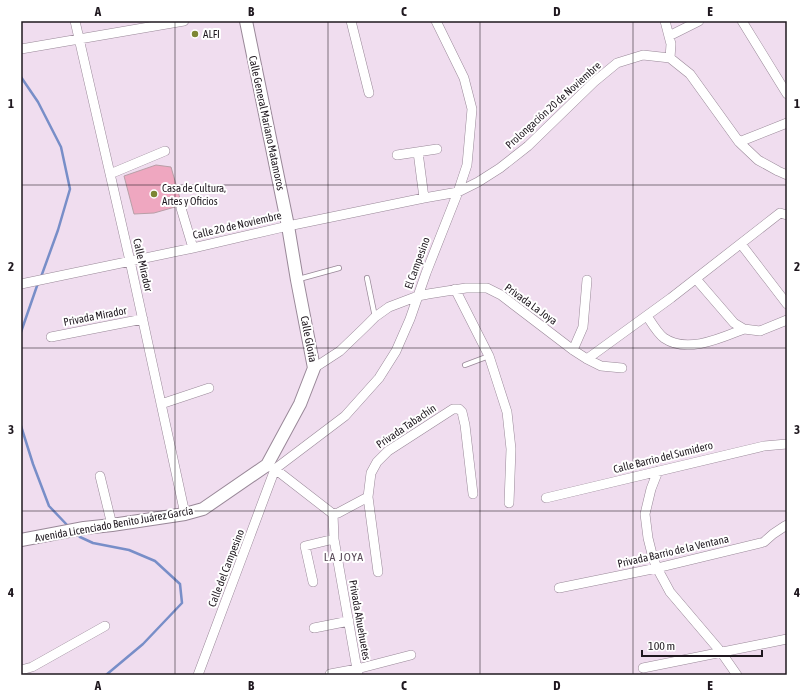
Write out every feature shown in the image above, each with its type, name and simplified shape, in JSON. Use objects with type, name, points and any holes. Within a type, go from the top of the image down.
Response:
[{"type":"main road","name":"Calle General Mariano Matamoros","points":[[246,21],[288,226]]},
{"type":"main road","name":"Calle Gloria","points":[[271,467],[300,404],[314,368],[288,226]]},
{"type":"main road","name":"Avenida Licenciado Benito Juárez García","points":[[21,540],[84,528],[185,514],[203,509],[271,467]]},
{"type":"street","name":"Calle Mirador","points":[[75,21],[130,261],[185,514]]},
{"type":"street","points":[[21,49],[184,21]]},
{"type":"street","points":[[351,21],[369,94]]},
{"type":"street","name":"El Campesino","points":[[271,467],[345,416],[379,378],[396,351],[458,192],[467,164],[472,109],[464,78],[436,21]]},
{"type":"street","points":[[665,21],[671,44],[670,58],[690,74],[739,142],[758,160],[787,175]]},
{"type":"street","points":[[669,36],[700,21]]},
{"type":"street","points":[[742,21],[787,94]]},
{"type":"street","name":"Prolongación 20 de Noviembre","points":[[458,192],[478,182],[500,168],[528,146],[594,82],[617,63],[643,55],[670,58]]},
{"type":"street","points":[[739,142],[787,123]]},
{"type":"street","points":[[397,155],[437,149]]},
{"type":"street","points":[[110,174],[165,151]]},
{"type":"street","points":[[418,152],[424,198]]},
{"type":"street","name":"Calle 20 de Noviembre","points":[[26,283],[193,248],[288,226],[458,192]]},
{"type":"street","points":[[181,208],[193,248]]},
{"type":"street","points":[[587,359],[696,279],[780,213],[787,215]]},
{"type":"street","points":[[741,244],[787,304]]},
{"type":"street","points":[[696,279],[734,323],[744,329],[760,331],[787,320]]},
{"type":"street","points":[[573,350],[584,327],[587,280]]},
{"type":"street","name":"Privada La Joya","points":[[314,368],[340,351],[375,317],[389,307],[418,296],[466,288],[487,288],[501,295],[587,359],[601,366],[622,368]]},
{"type":"street","points":[[455,289],[489,356],[507,412],[512,449],[509,503]]},
{"type":"street","points":[[647,316],[662,338],[673,343],[688,345],[710,342],[744,329]]},
{"type":"street","name":"Privada Mirador","points":[[51,337],[142,319]]},
{"type":"street","points":[[161,404],[209,388]]},
{"type":"street","name":"Privada Tabachín","points":[[378,572],[368,497],[372,473],[377,462],[388,451],[453,409],[459,409],[462,412],[465,425],[473,494]]},
{"type":"street","name":"Calle Barrio del Sumidero","points":[[546,498],[764,446],[787,444]]},
{"type":"street","points":[[271,467],[333,514],[338,513],[368,497]]},
{"type":"street","name":"Calle del Campesino","points":[[198,675],[271,467]]},
{"type":"street","points":[[658,471],[651,489],[645,514],[648,538],[653,558],[670,592],[721,652],[737,675]]},
{"type":"street","points":[[100,476],[112,525]]},
{"type":"street","name":"Privada Ahuehuetes","points":[[333,514],[334,539],[358,672],[411,655]]},
{"type":"street","name":"Privada Barrio de la Ventana","points":[[559,588],[657,568],[764,542],[772,534],[787,526]]},
{"type":"street","points":[[313,582],[305,546],[334,539]]},
{"type":"street","points":[[314,628],[349,621]]},
{"type":"street","points":[[21,670],[32,667],[105,626]]},
{"type":"street","points":[[643,668],[787,639]]},
{"type":"street","points":[[330,674],[358,672]]},
{"type":"lane","points":[[297,280],[339,268]]},
{"type":"lane","points":[[367,278],[375,317]]},
{"type":"lane","points":[[465,365],[489,356]]},
{"type":"building","name":"Casa de Cultura, Artes y Oficios","points":[[156,165],[171,167],[181,202],[175,207],[154,213],[134,214],[124,176]]},
{"type":"waterway","points":[[21,77],[38,102],[61,147],[70,189],[58,230],[41,277]]},
{"type":"waterway","points":[[21,332],[38,283]]},
{"type":"waterway","points":[[21,426],[33,464],[49,506],[69,527]]},
{"type":"waterway","points":[[76,533],[80,537],[93,543],[129,550],[155,561],[180,584],[182,603],[143,644],[106,675]]},
{"type":"place","name":"ALFI","points":[[195,34]]},
{"type":"place","name":"Casa de Cultura, Artes y Oficios","points":[[154,194]]},
{"type":"district","name":"LA JOYA","points":[[344,557]]}]
